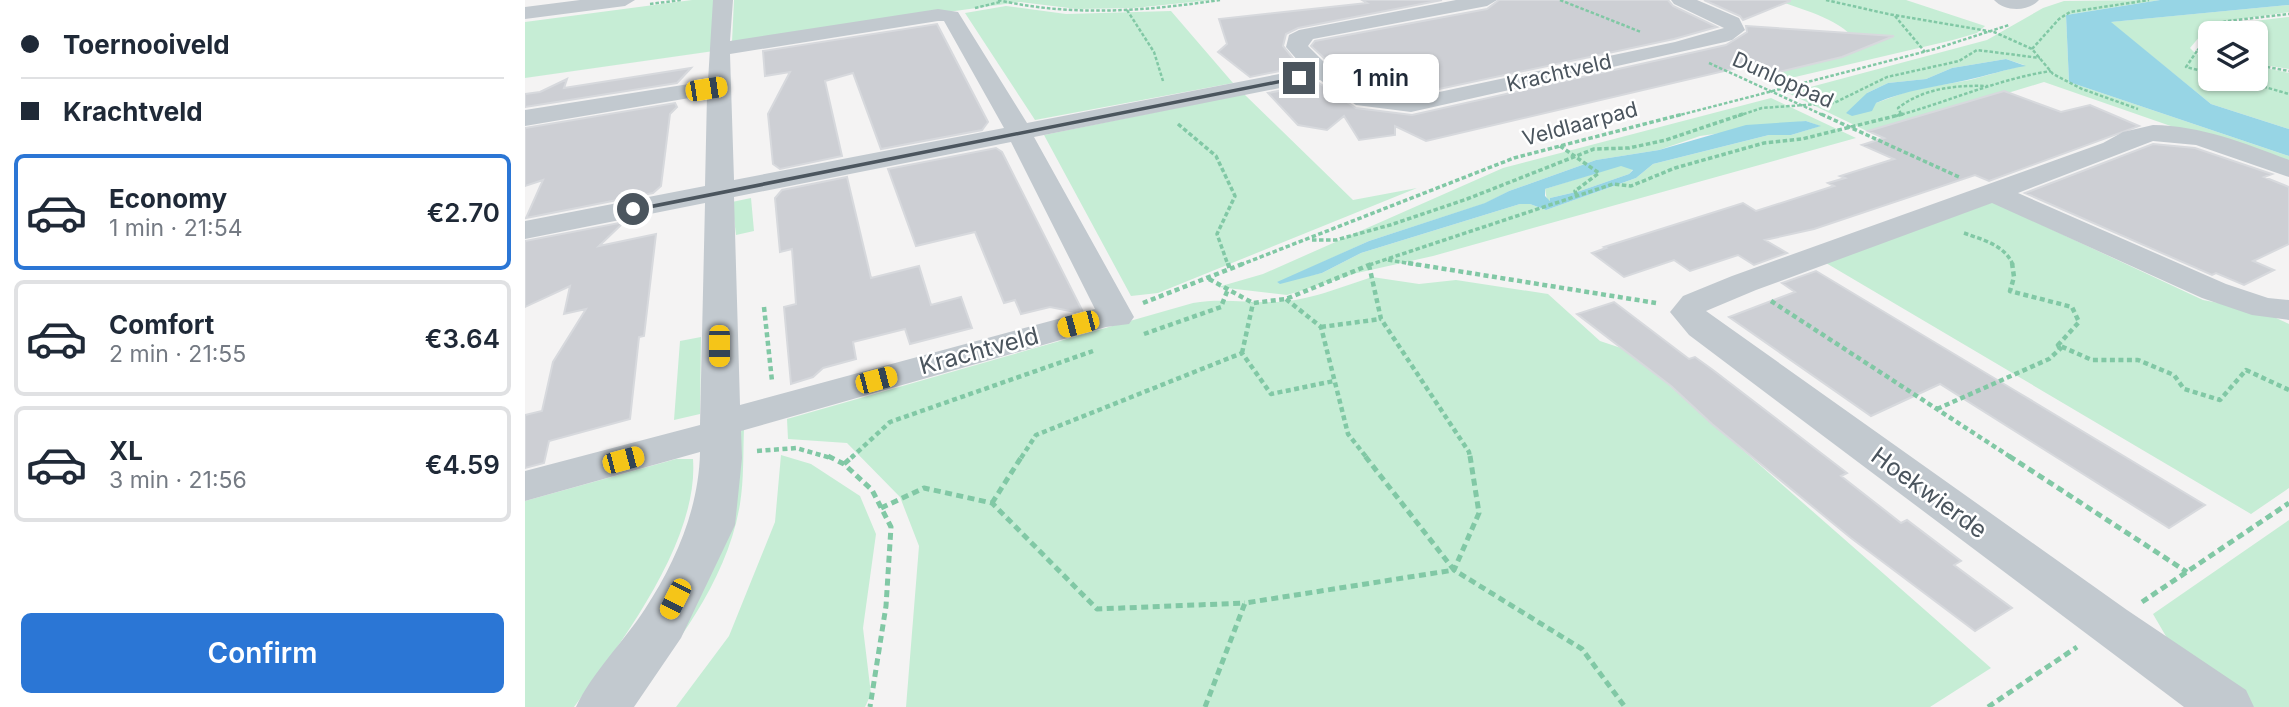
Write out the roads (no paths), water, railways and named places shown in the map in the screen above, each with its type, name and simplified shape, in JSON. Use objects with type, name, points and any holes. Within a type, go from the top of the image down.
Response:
[{"type":"street","points":[[525,13],[625,0]]},
{"type":"street","points":[[603,707],[663,623],[712,525],[721,458],[732,436],[720,191],[719,49],[723,0]]},
{"type":"street","name":"Krachtveld","points":[[1487,0],[1334,27],[1306,34],[1297,40],[1297,47],[1315,66],[1365,100],[1411,105],[1675,48],[1725,36],[1735,30],[1732,22],[1681,0]]},
{"type":"street","points":[[2004,0],[2015,4],[2029,0]]},
{"type":"street","points":[[719,49],[951,16],[1018,133]]},
{"type":"street","points":[[525,230],[1325,72]]},
{"type":"street","points":[[525,118],[720,86]]},
{"type":"street","points":[[1992,192],[2112,149],[2130,137],[2149,132],[2178,134],[2217,144],[2289,169]]},
{"type":"street","name":"Krachtveld","points":[[732,436],[1104,317],[1118,317],[1018,133]]},
{"type":"street","points":[[1992,192],[2214,291],[2253,305],[2289,310]]},
{"type":"street","name":"Hoekwierde","points":[[1992,192],[1744,283],[1695,303],[1687,312],[1702,327],[2109,625],[2227,707]]},
{"type":"street","points":[[2253,305],[2289,286]]},
{"type":"street","points":[[525,486],[732,436]]},
{"type":"water","points":[[2160,0],[2289,0],[2289,5],[2111,22],[2211,104],[2289,129],[2289,156],[2069,82],[2066,15]]},
{"type":"water","points":[[2006,59],[2026,66],[1898,95],[1876,103],[1872,111],[1852,116],[1846,113],[1867,93],[1888,83],[1926,79],[1952,68]]},
{"type":"water","points":[[1806,121],[1821,126],[1791,135],[1769,135],[1653,164],[1636,178],[1546,210],[1530,204],[1520,204],[1361,253],[1322,273],[1280,284],[1277,282],[1369,241],[1485,203],[1509,191],[1596,160],[1659,150],[1746,125]],"holes":[[[1621,166],[1633,170],[1629,174],[1580,191],[1550,198],[1550,201],[1545,196],[1545,189]]]}]
